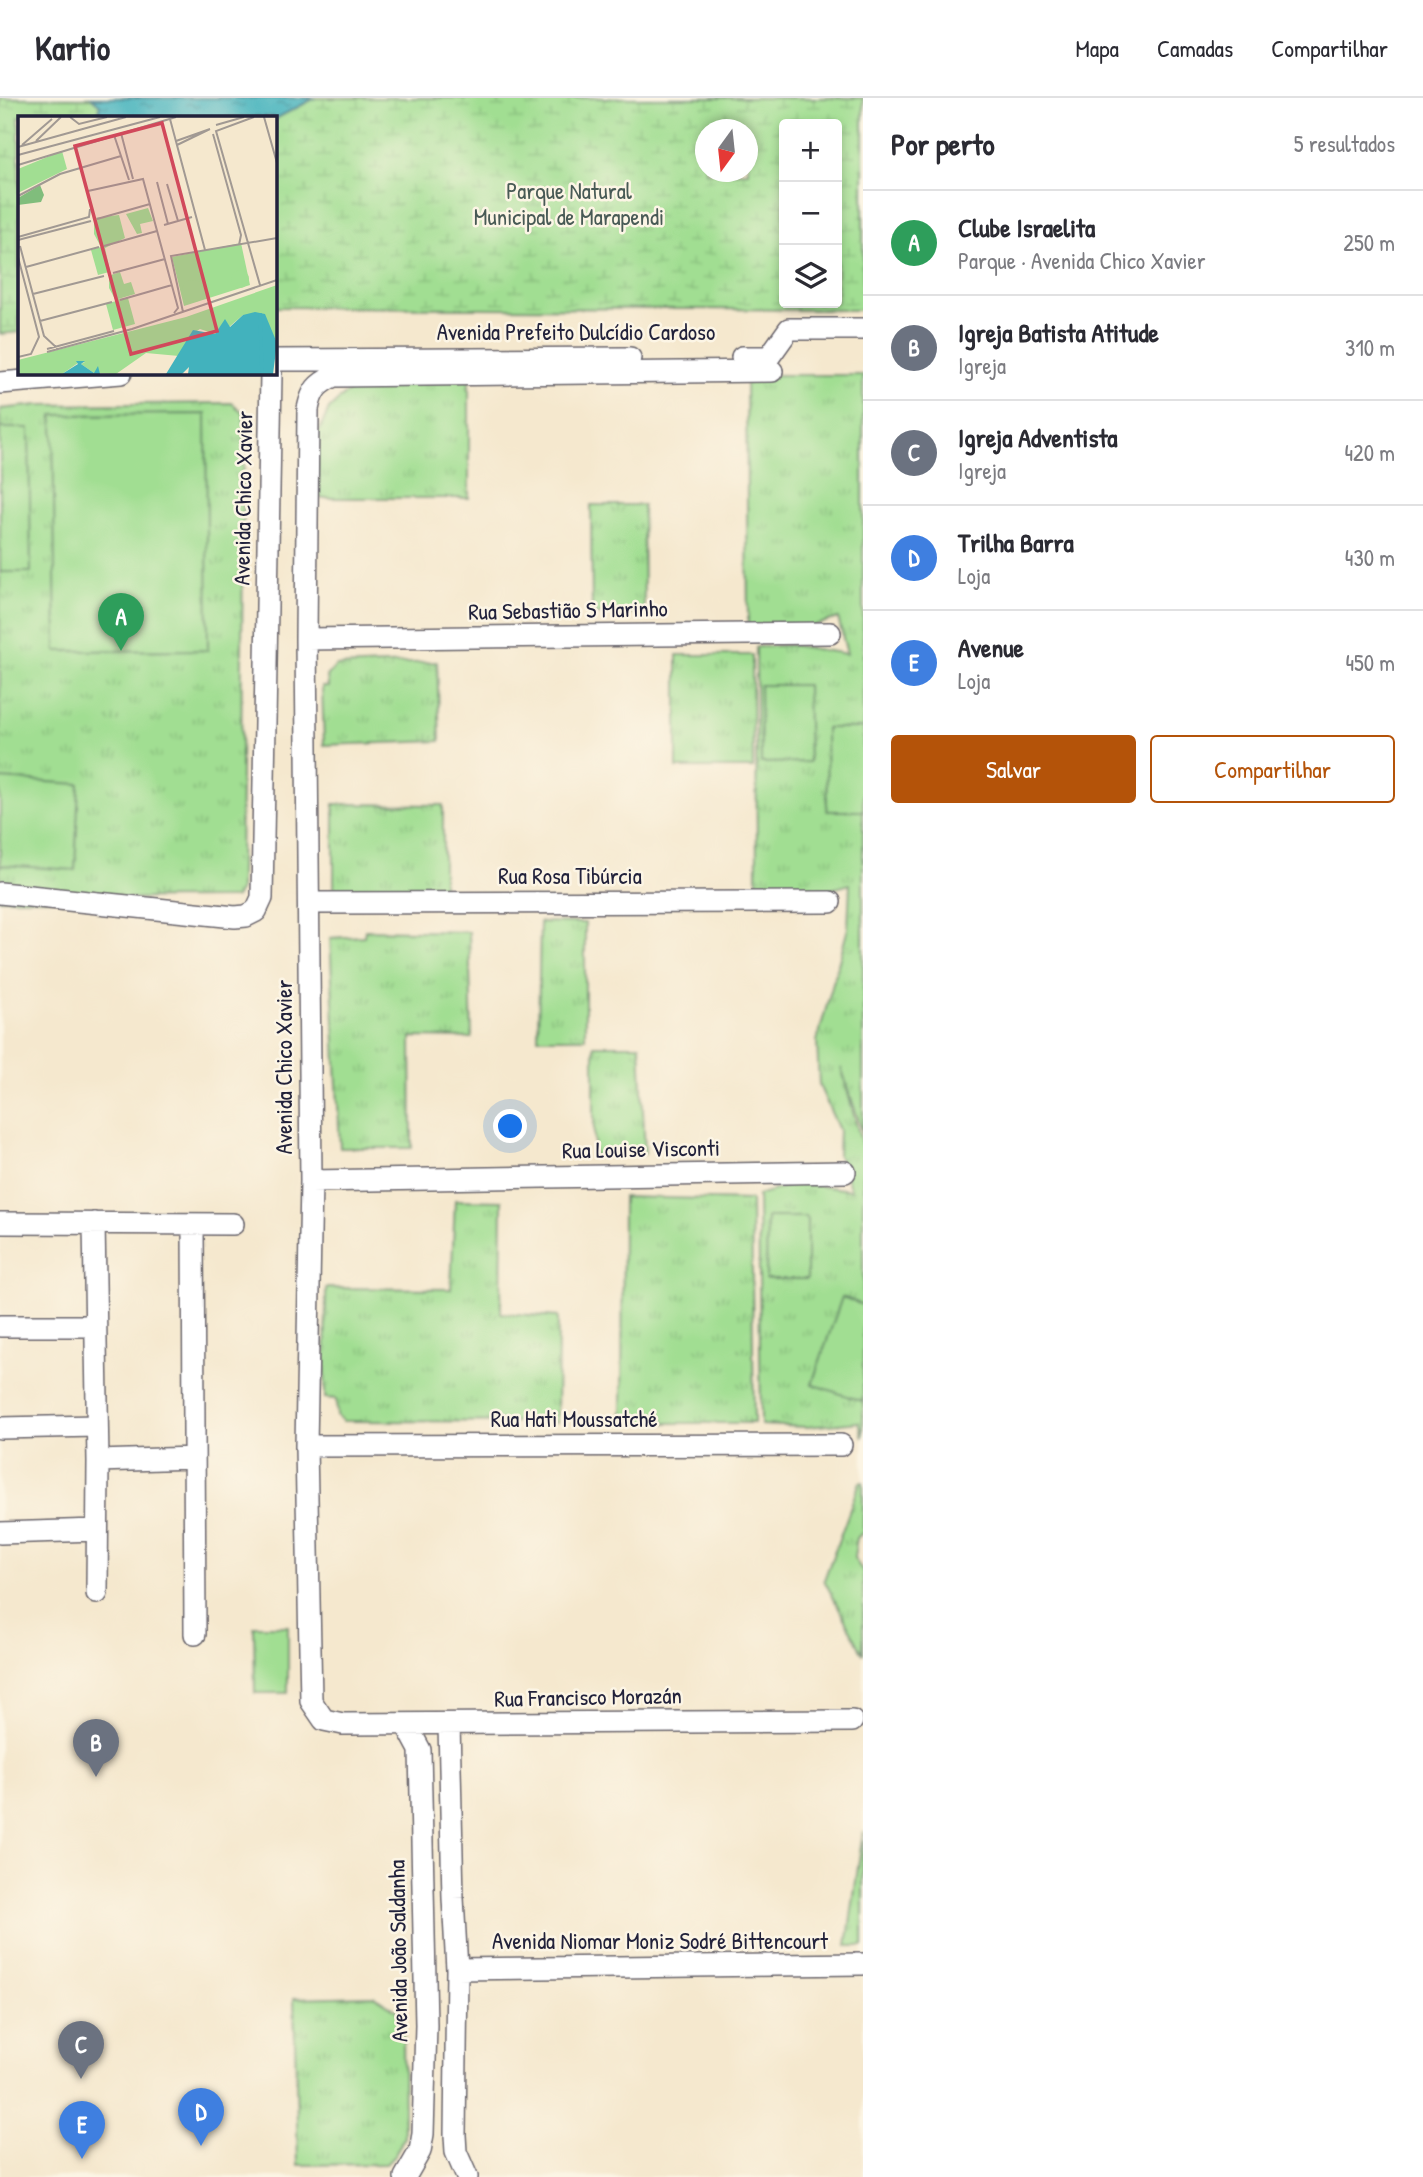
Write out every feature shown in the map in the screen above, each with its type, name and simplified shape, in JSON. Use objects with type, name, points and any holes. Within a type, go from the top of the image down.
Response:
[{"type":"street","name":"Avenida Prefeito Dulcídio Cardoso","points":[[276,360],[769,357],[789,329],[863,329]]},
{"type":"street","name":"Avenida Prefeito Dulcídio Cardoso","points":[[308,409],[311,395],[318,383],[334,376],[772,371]]},
{"type":"street","points":[[0,383],[109,374]]},
{"type":"street","name":"Avenida Chico Xavier","points":[[0,893],[235,917],[256,911],[262,898],[271,374]]},
{"type":"street","name":"Avenida Chico Xavier","points":[[308,409],[306,639],[311,1181],[306,1446],[311,1701],[324,1720]]},
{"type":"street","name":"Rua Sebastião S Marinho","points":[[306,639],[830,633]]},
{"type":"street","name":"Rua Rosa Tibúrcia","points":[[310,903],[830,902]]},
{"type":"street","name":"Rua Louise Visconti","points":[[311,1181],[845,1172]]},
{"type":"street","points":[[0,1223],[233,1224]]},
{"type":"street","points":[[94,1223],[97,1593]]},
{"type":"street","points":[[194,1224],[195,1634]]},
{"type":"street","points":[[0,1326],[95,1326]]},
{"type":"street","points":[[0,1428],[97,1426]]},
{"type":"street","name":"Rua Hati Moussatché","points":[[306,1446],[841,1445]]},
{"type":"street","points":[[98,1461],[193,1458]]},
{"type":"street","points":[[0,1533],[97,1530]]},
{"type":"street","name":"Rua Francisco Morazán","points":[[324,1720],[343,1724],[852,1721]]},
{"type":"street","name":"Avenida João Saldanha","points":[[405,2177],[420,2151],[423,2134],[426,2025],[420,1750],[406,1724]]},
{"type":"street","points":[[449,1724],[457,1969],[455,2135],[456,2152],[467,2177]]},
{"type":"street","name":"Avenida Niomar Moniz Sodré Bittencourt","points":[[457,1969],[863,1964]]},
{"type":"street","points":[[426,2025],[456,2026]]},
{"type":"green space","points":[[0,98],[92,98],[99,103],[100,116],[18,116],[18,332],[0,334]]},
{"type":"green space","name":"Parque Natural Municipal de Marapendi","points":[[315,98],[863,98],[863,310],[276,307],[276,118]]},
{"type":"green space","points":[[746,375],[863,375],[863,1134],[841,1067],[863,1149],[863,1437],[859,1422],[807,1427],[761,1425],[758,1195],[797,1183],[851,1190],[838,1155],[839,1130],[819,1085],[817,1041],[848,928],[850,884],[798,899],[785,898],[782,890],[757,889],[756,647],[791,645],[847,654],[838,618],[806,628],[748,627]]},
{"type":"green space","points":[[469,379],[469,498],[319,498],[316,438],[329,409],[344,395],[355,387],[375,380]]},
{"type":"green space","points":[[232,403],[244,413],[240,890],[235,898],[0,899],[0,409],[38,405]]},
{"type":"green space","points":[[206,414],[208,650],[56,651],[53,415]]},
{"type":"green space","points":[[0,428],[29,428],[31,572],[0,572]]},
{"type":"green space","points":[[591,505],[643,505],[644,613],[592,614]]},
{"type":"green space","points":[[677,655],[752,655],[753,768],[677,768]]},
{"type":"green space","points":[[437,662],[440,741],[324,745],[322,687],[328,687],[327,676],[336,666]]},
{"type":"green space","points":[[760,685],[807,685],[809,762],[761,763]]},
{"type":"green space","points":[[826,728],[863,728],[863,811],[827,811]]},
{"type":"green space","points":[[0,779],[79,784],[75,870],[0,865]]},
{"type":"green space","points":[[334,804],[443,805],[443,892],[334,891]]},
{"type":"green space","points":[[540,922],[585,923],[585,1038],[538,1038]]},
{"type":"green space","points":[[365,930],[469,932],[472,1038],[411,1037],[412,1148],[340,1148],[330,938],[364,936]]},
{"type":"green space","points":[[594,1045],[640,1045],[645,1154],[594,1155]]},
{"type":"green space","points":[[623,1197],[751,1200],[754,1423],[622,1423]]},
{"type":"green space","points":[[455,1200],[502,1201],[501,1313],[558,1317],[557,1422],[343,1421],[337,1416],[336,1399],[325,1398],[326,1288],[451,1289]]},
{"type":"green space","points":[[767,1217],[807,1217],[807,1279],[766,1279]]},
{"type":"green space","points":[[842,1297],[863,1305],[861,1401],[812,1384]]},
{"type":"green space","points":[[860,1482],[863,1482],[863,1532],[857,1538],[854,1558],[863,1572],[863,1654],[824,1580]]},
{"type":"green space","points":[[254,1626],[288,1626],[288,1693],[255,1693]]},
{"type":"green space","points":[[863,1831],[863,1946],[847,1946]]},
{"type":"green space","points":[[374,1996],[396,2010],[403,2023],[404,2137],[395,2155],[386,2164],[298,2165],[294,1998]]},
{"type":"water","points":[[92,98],[315,98],[276,118],[276,116],[100,116],[99,104]]},
{"type":"place","name":"Clube Israelita","points":[[121,651]]},
{"type":"place","name":"Igreja Batista Atitude","points":[[96,1777]]},
{"type":"place","name":"Igreja Adventista","points":[[81,2079]]},
{"type":"place","name":"Trilha Barra","points":[[201,2146]]},
{"type":"place","name":"Avenue","points":[[82,2159]]}]
